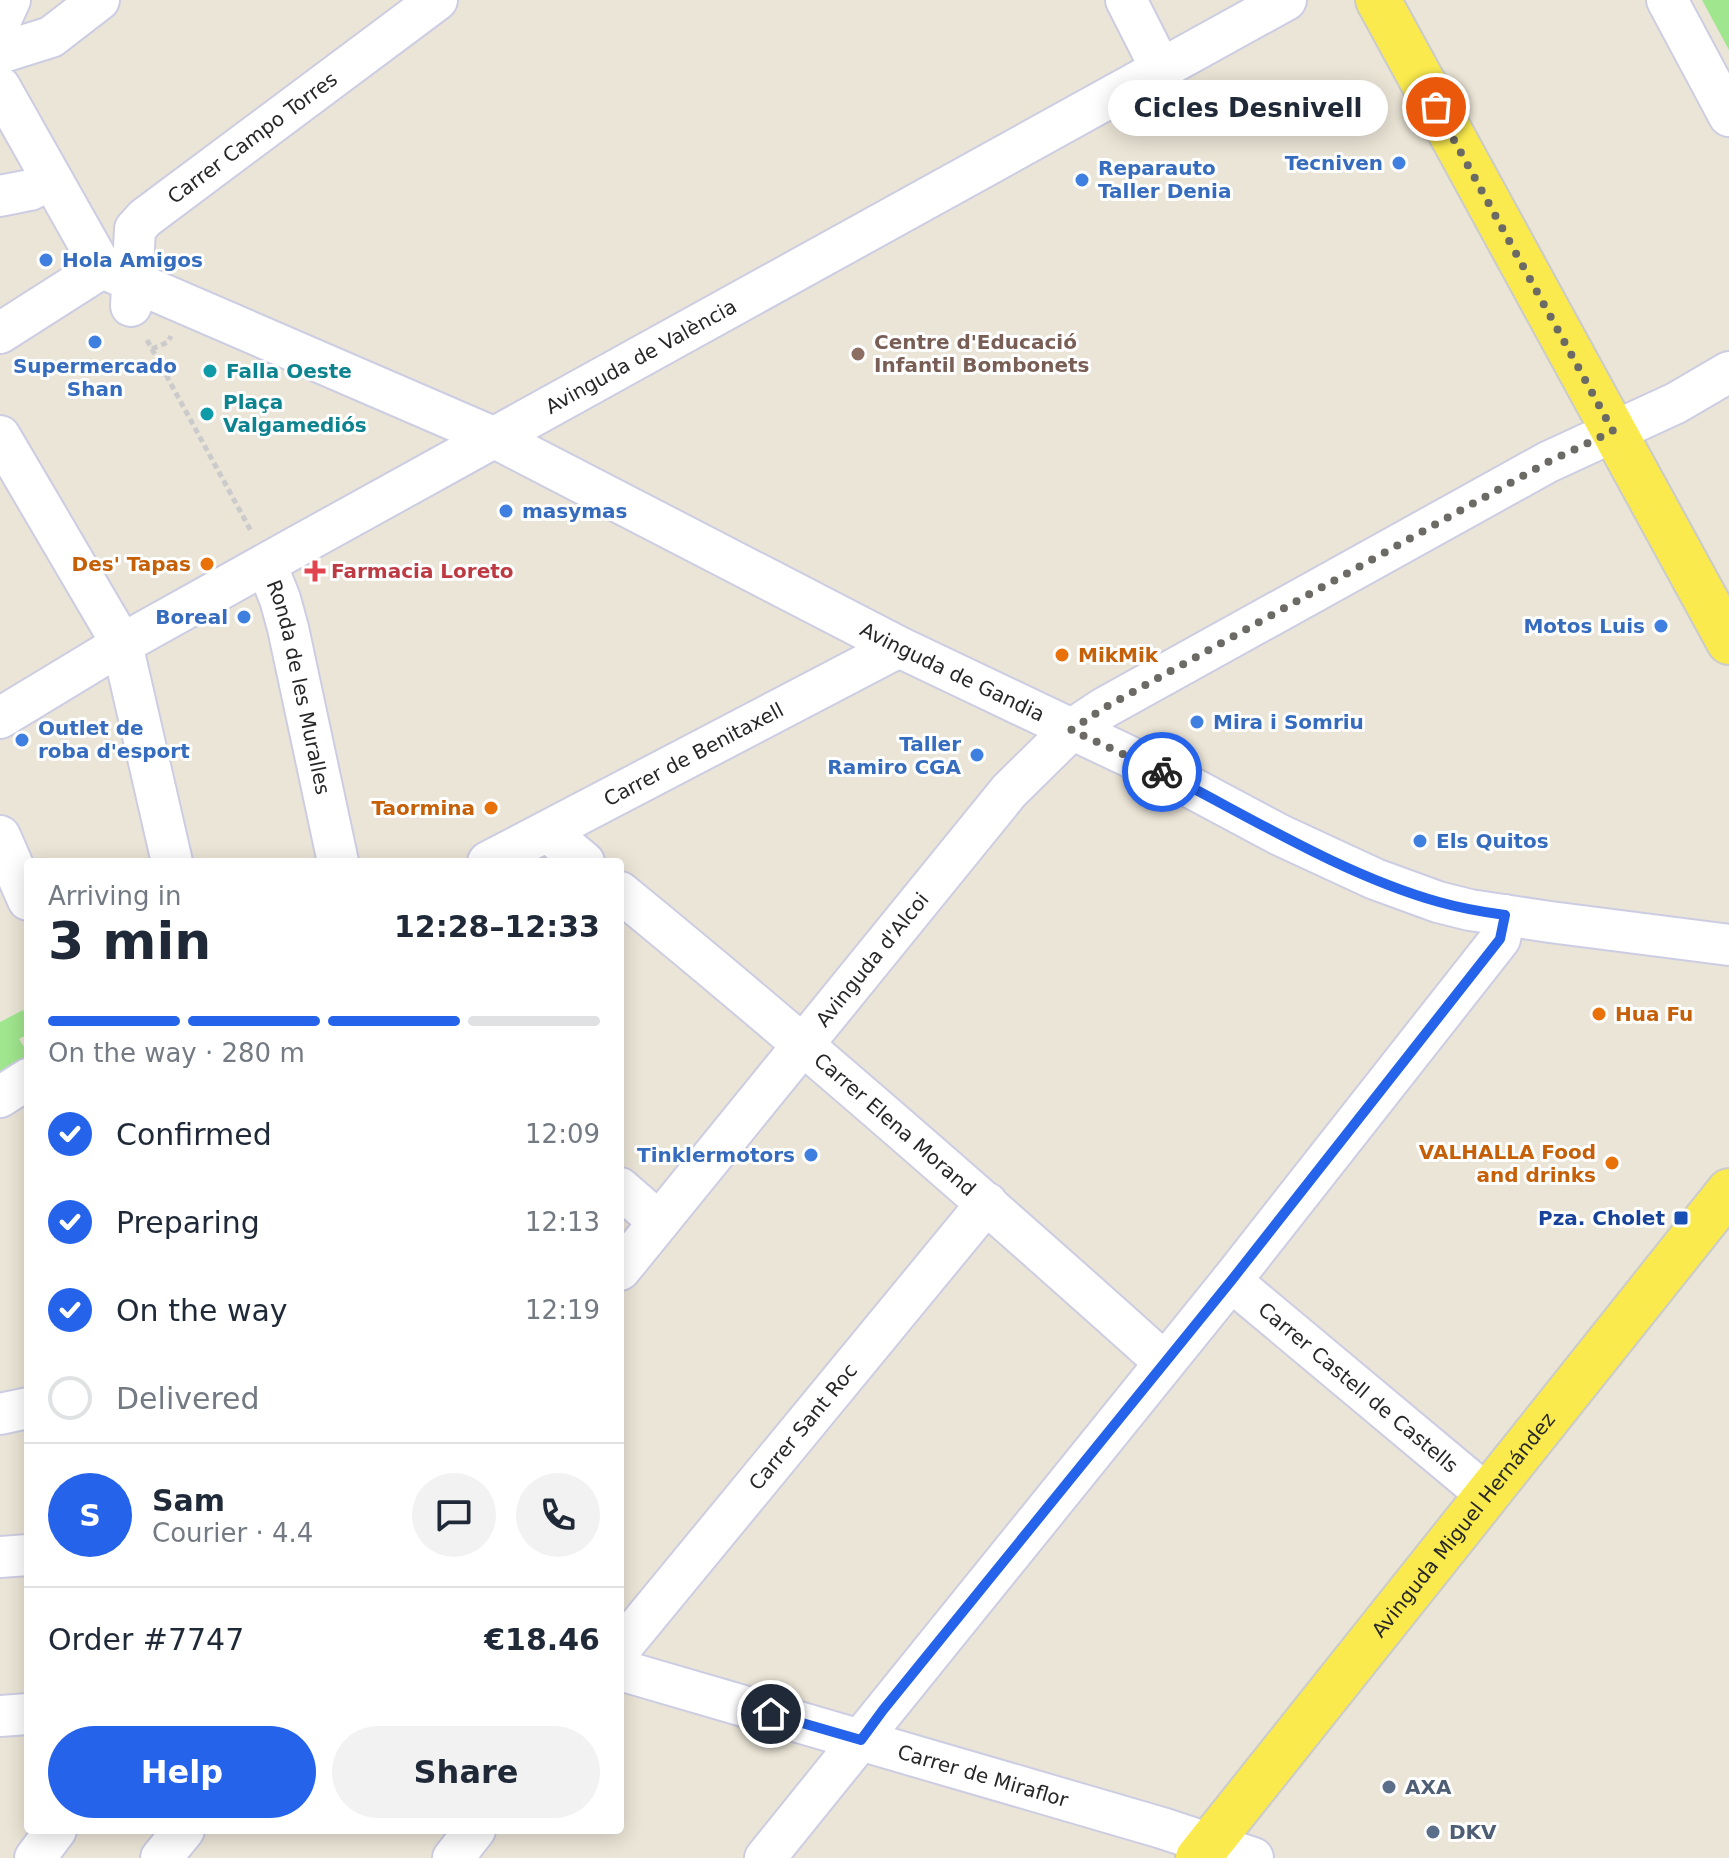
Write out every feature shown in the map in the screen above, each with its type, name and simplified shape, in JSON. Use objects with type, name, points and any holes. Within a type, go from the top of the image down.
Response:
[{"type":"main road","points":[[1378,0],[1729,642]]},
{"type":"main road","name":"Avinguda Miguel Hernández","points":[[1229,1854],[1487,1495],[1729,1191]]},
{"type":"street","points":[[0,22],[10,0]]},
{"type":"street","points":[[0,53],[51,37],[99,0]]},
{"type":"street","name":"Carrer Campo Torres","points":[[122,287],[135,229],[145,218],[437,0]]},
{"type":"street","points":[[1126,0],[1162,71]]},
{"type":"street","name":"Avinguda de València","points":[[0,718],[122,644],[1286,0]]},
{"type":"street","points":[[1667,0],[1729,116]]},
{"type":"street","points":[[0,87],[51,179],[122,287],[0,333]]},
{"type":"street","points":[[0,196],[30,190],[51,179]]},
{"type":"street","name":"Avinguda de Gandia","points":[[122,287],[291,350],[493,437],[899,647],[1164,773],[1280,835],[1375,879],[1438,902],[1505,915],[1729,945]]},
{"type":"street","name":"Avinguda d'Alcoi","points":[[624,1265],[1009,791],[1071,730],[1104,708],[1521,477],[1676,403],[1729,372]]},
{"type":"street","points":[[0,436],[122,644],[171,858]]},
{"type":"street","name":"Ronda de les Muralles","points":[[266,564],[288,628],[337,858]]},
{"type":"street","name":"Carrer de Benitaxell","points":[[496,858],[899,647]]},
{"type":"street","points":[[548,832],[579,858]]},
{"type":"street","points":[[0,836],[24,891]]},
{"type":"street","name":"Carrer Elena Morand","points":[[624,895],[987,1203],[1164,1362]]},
{"type":"street","points":[[765,1858],[1231,1281],[1500,939],[1505,915]]},
{"type":"street","points":[[0,1097],[24,1082]]},
{"type":"street","points":[[624,1191],[659,1222]]},
{"type":"street","name":"Carrer Sant Roc","points":[[624,1644],[987,1203]]},
{"type":"street","name":"Carrer Castell de Castells","points":[[1231,1281],[1487,1495]]},
{"type":"street","points":[[0,1414],[24,1409]]},
{"type":"street","points":[[0,1557],[24,1555]]},
{"type":"street","name":"Carrer de Miraflor","points":[[624,1671],[861,1740],[1229,1854]]},
{"type":"street","points":[[0,1716],[24,1714]]},
{"type":"street","points":[[35,1858],[53,1834]]},
{"type":"street","points":[[161,1858],[181,1834]]},
{"type":"street","points":[[453,1858],[472,1834]]},
{"type":"path","name":"Ronda de les Muralles","points":[[122,287],[223,476],[266,564]]},
{"type":"green space","points":[[1702,0],[1729,0],[1729,50]]},
{"type":"green space","points":[[23,1010],[24,1036],[19,1039],[24,1047],[24,1068],[0,1083],[0,1022]]},
{"type":"way so far","points":[[1162,772],[1071,730],[1104,708],[1521,477],[1613,431],[1436,107]]},
{"type":"place","name":"Cicles Desnivell","points":[[1436,107]]},
{"type":"place","name":"Tecniven","points":[[1399,163]]},
{"type":"place","name":"Reparauto Taller Denia","points":[[1082,180]]},
{"type":"place","name":"Hola Amigos","points":[[46,260]]},
{"type":"place","name":"Supermercado Shan","points":[[95,342]]},
{"type":"place","name":"Centre d'Educació Infantil Bombonets","points":[[858,354]]},
{"type":"place","name":"Falla Oeste","points":[[210,371]]},
{"type":"place","name":"Plaça Valgamediós","points":[[207,414]]},
{"type":"place","name":"masymas","points":[[506,511]]},
{"type":"place","name":"Des' Tapas","points":[[207,564]]},
{"type":"place","name":"Farmacia Loreto","points":[[315,571]]},
{"type":"place","name":"Boreal","points":[[244,617]]},
{"type":"place","name":"Motos Luis","points":[[1661,626]]},
{"type":"place","name":"MikMik","points":[[1062,655]]},
{"type":"place","name":"Mira i Somriu","points":[[1197,722]]},
{"type":"place","name":"Outlet de roba d'esport","points":[[22,740]]},
{"type":"place","name":"Taller Ramiro CGA","points":[[977,755]]},
{"type":"place","name":"Taormina","points":[[491,808]]},
{"type":"place","name":"Els Quitos","points":[[1420,841]]},
{"type":"place","name":"Hua Fu","points":[[1599,1014]]},
{"type":"place","name":"Tinklermotors","points":[[811,1155]]},
{"type":"place","name":"VALHALLA Food and drinks","points":[[1612,1163]]},
{"type":"place","name":"Pza. Cholet","points":[[1681,1218]]},
{"type":"place","name":"AXA","points":[[1389,1787]]},
{"type":"place","name":"DKV","points":[[1433,1832]]},
{"type":"route","points":[[771,1714],[861,1740],[1231,1281],[1268,1230],[1500,939],[1505,915],[1438,902],[1375,879],[1280,835],[1162,772]]}]
